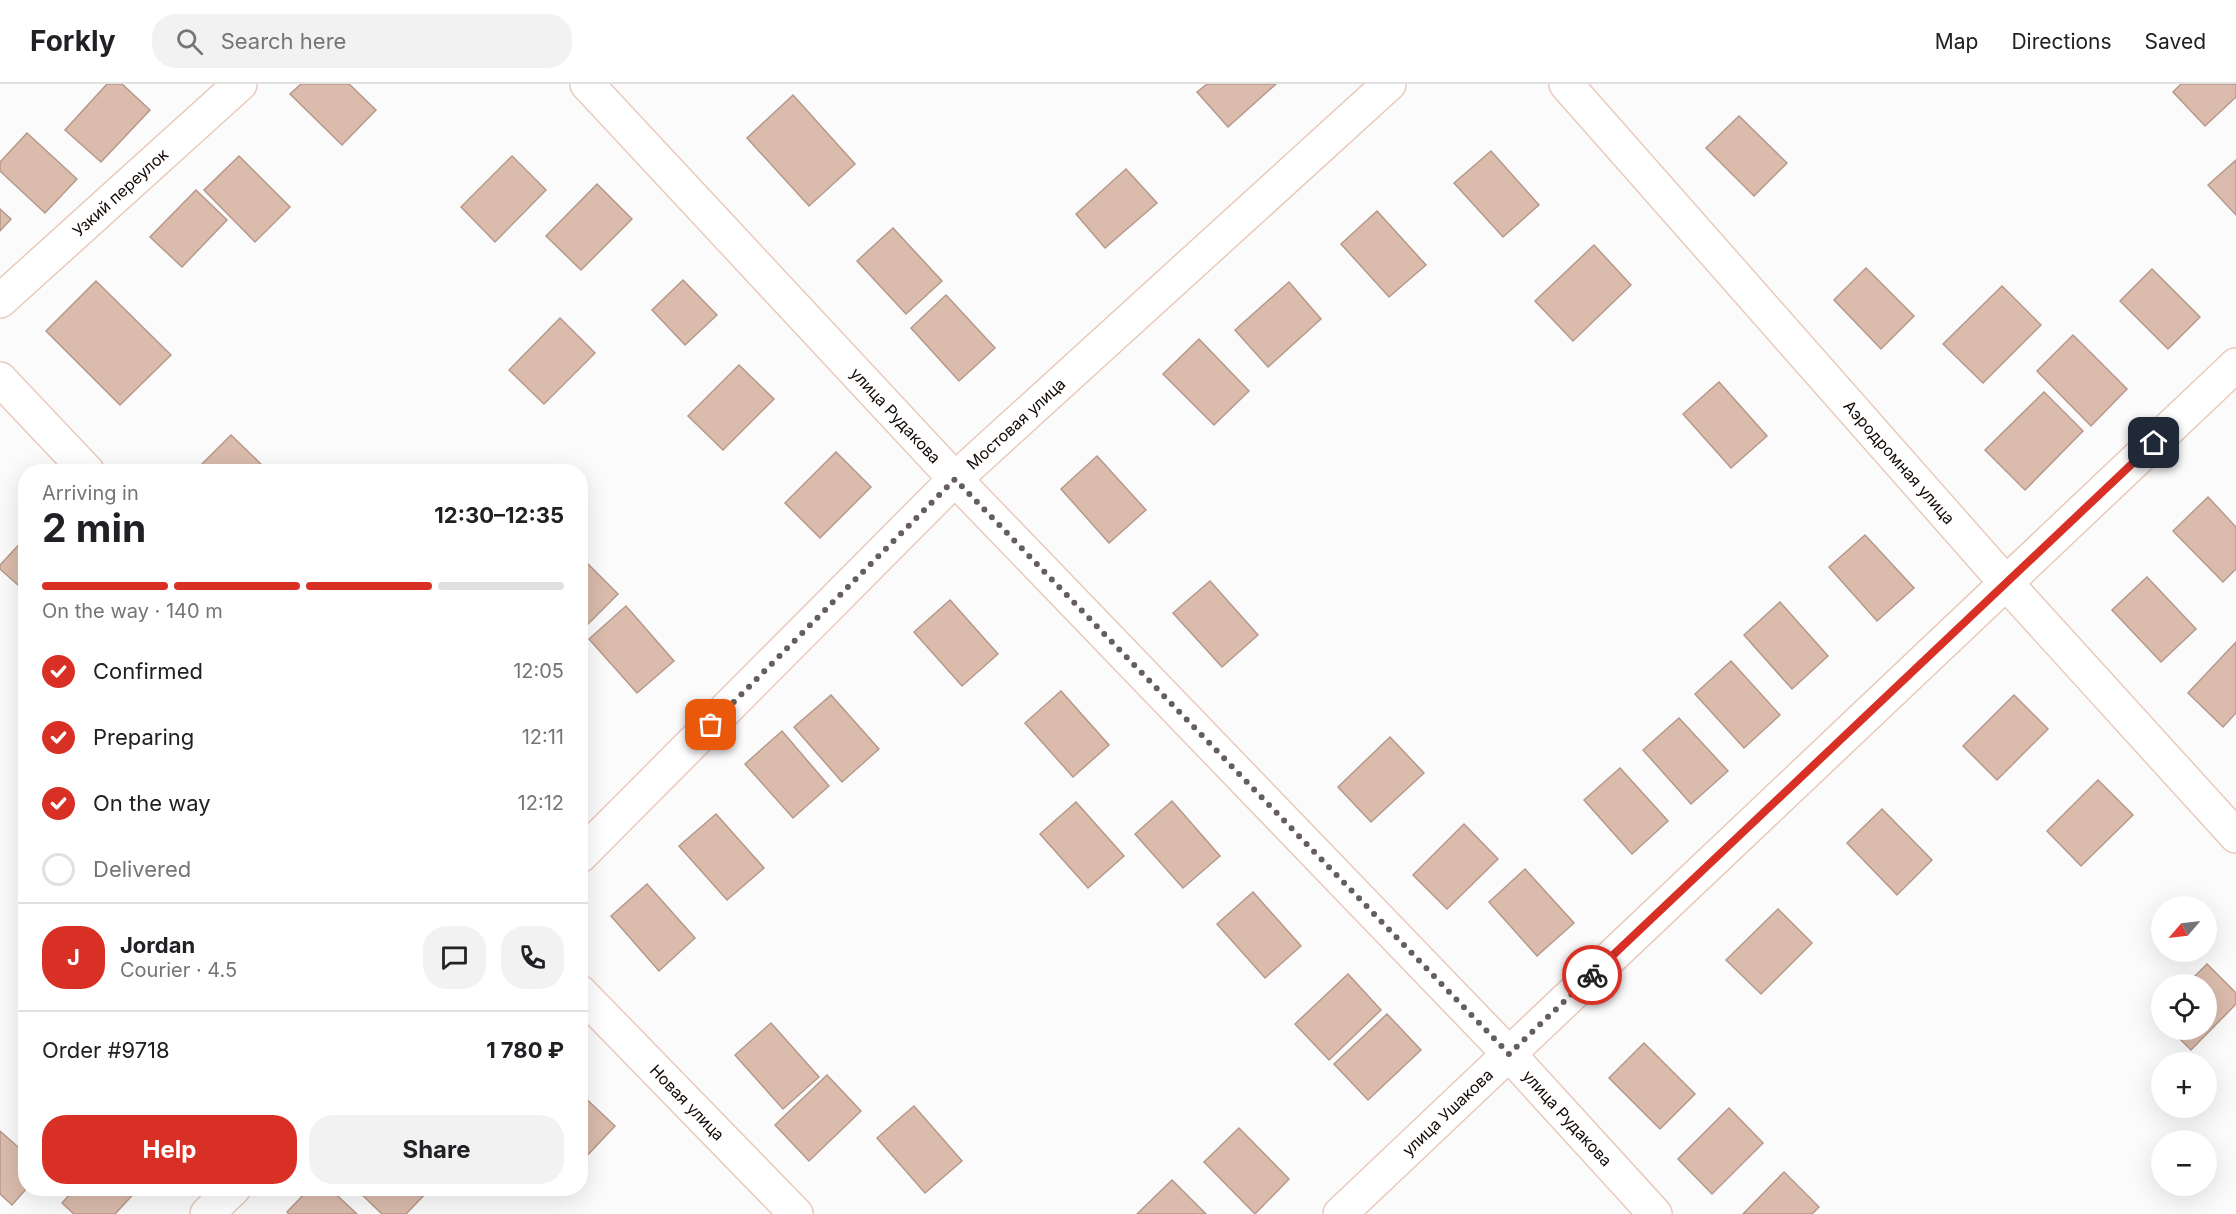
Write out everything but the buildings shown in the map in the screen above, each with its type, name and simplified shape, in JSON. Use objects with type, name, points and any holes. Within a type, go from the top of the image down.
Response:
[{"type":"street","name":"Узкий переулок","points":[[0,301],[240,84]]},
{"type":"street","name":"улица Рудакова","points":[[587,84],[955,479],[1509,1054],[1654,1214]]},
{"type":"street","name":"Мостовая улица","points":[[588,848],[955,479],[1389,84]]},
{"type":"street","name":"Аэродромная улица","points":[[1566,84],[2006,583],[2236,836]]},
{"type":"street","name":"улица Ушакова","points":[[1340,1214],[2236,365]]},
{"type":"street","points":[[0,379],[80,464]]},
{"type":"street","name":"Новая улица","points":[[588,1000],[796,1214]]},
{"type":"street","points":[[207,1214],[226,1196]]},
{"type":"way so far","points":[[711,725],[955,479],[1509,1054],[1592,975]]},
{"type":"route","points":[[1592,975],[2154,443]]}]
